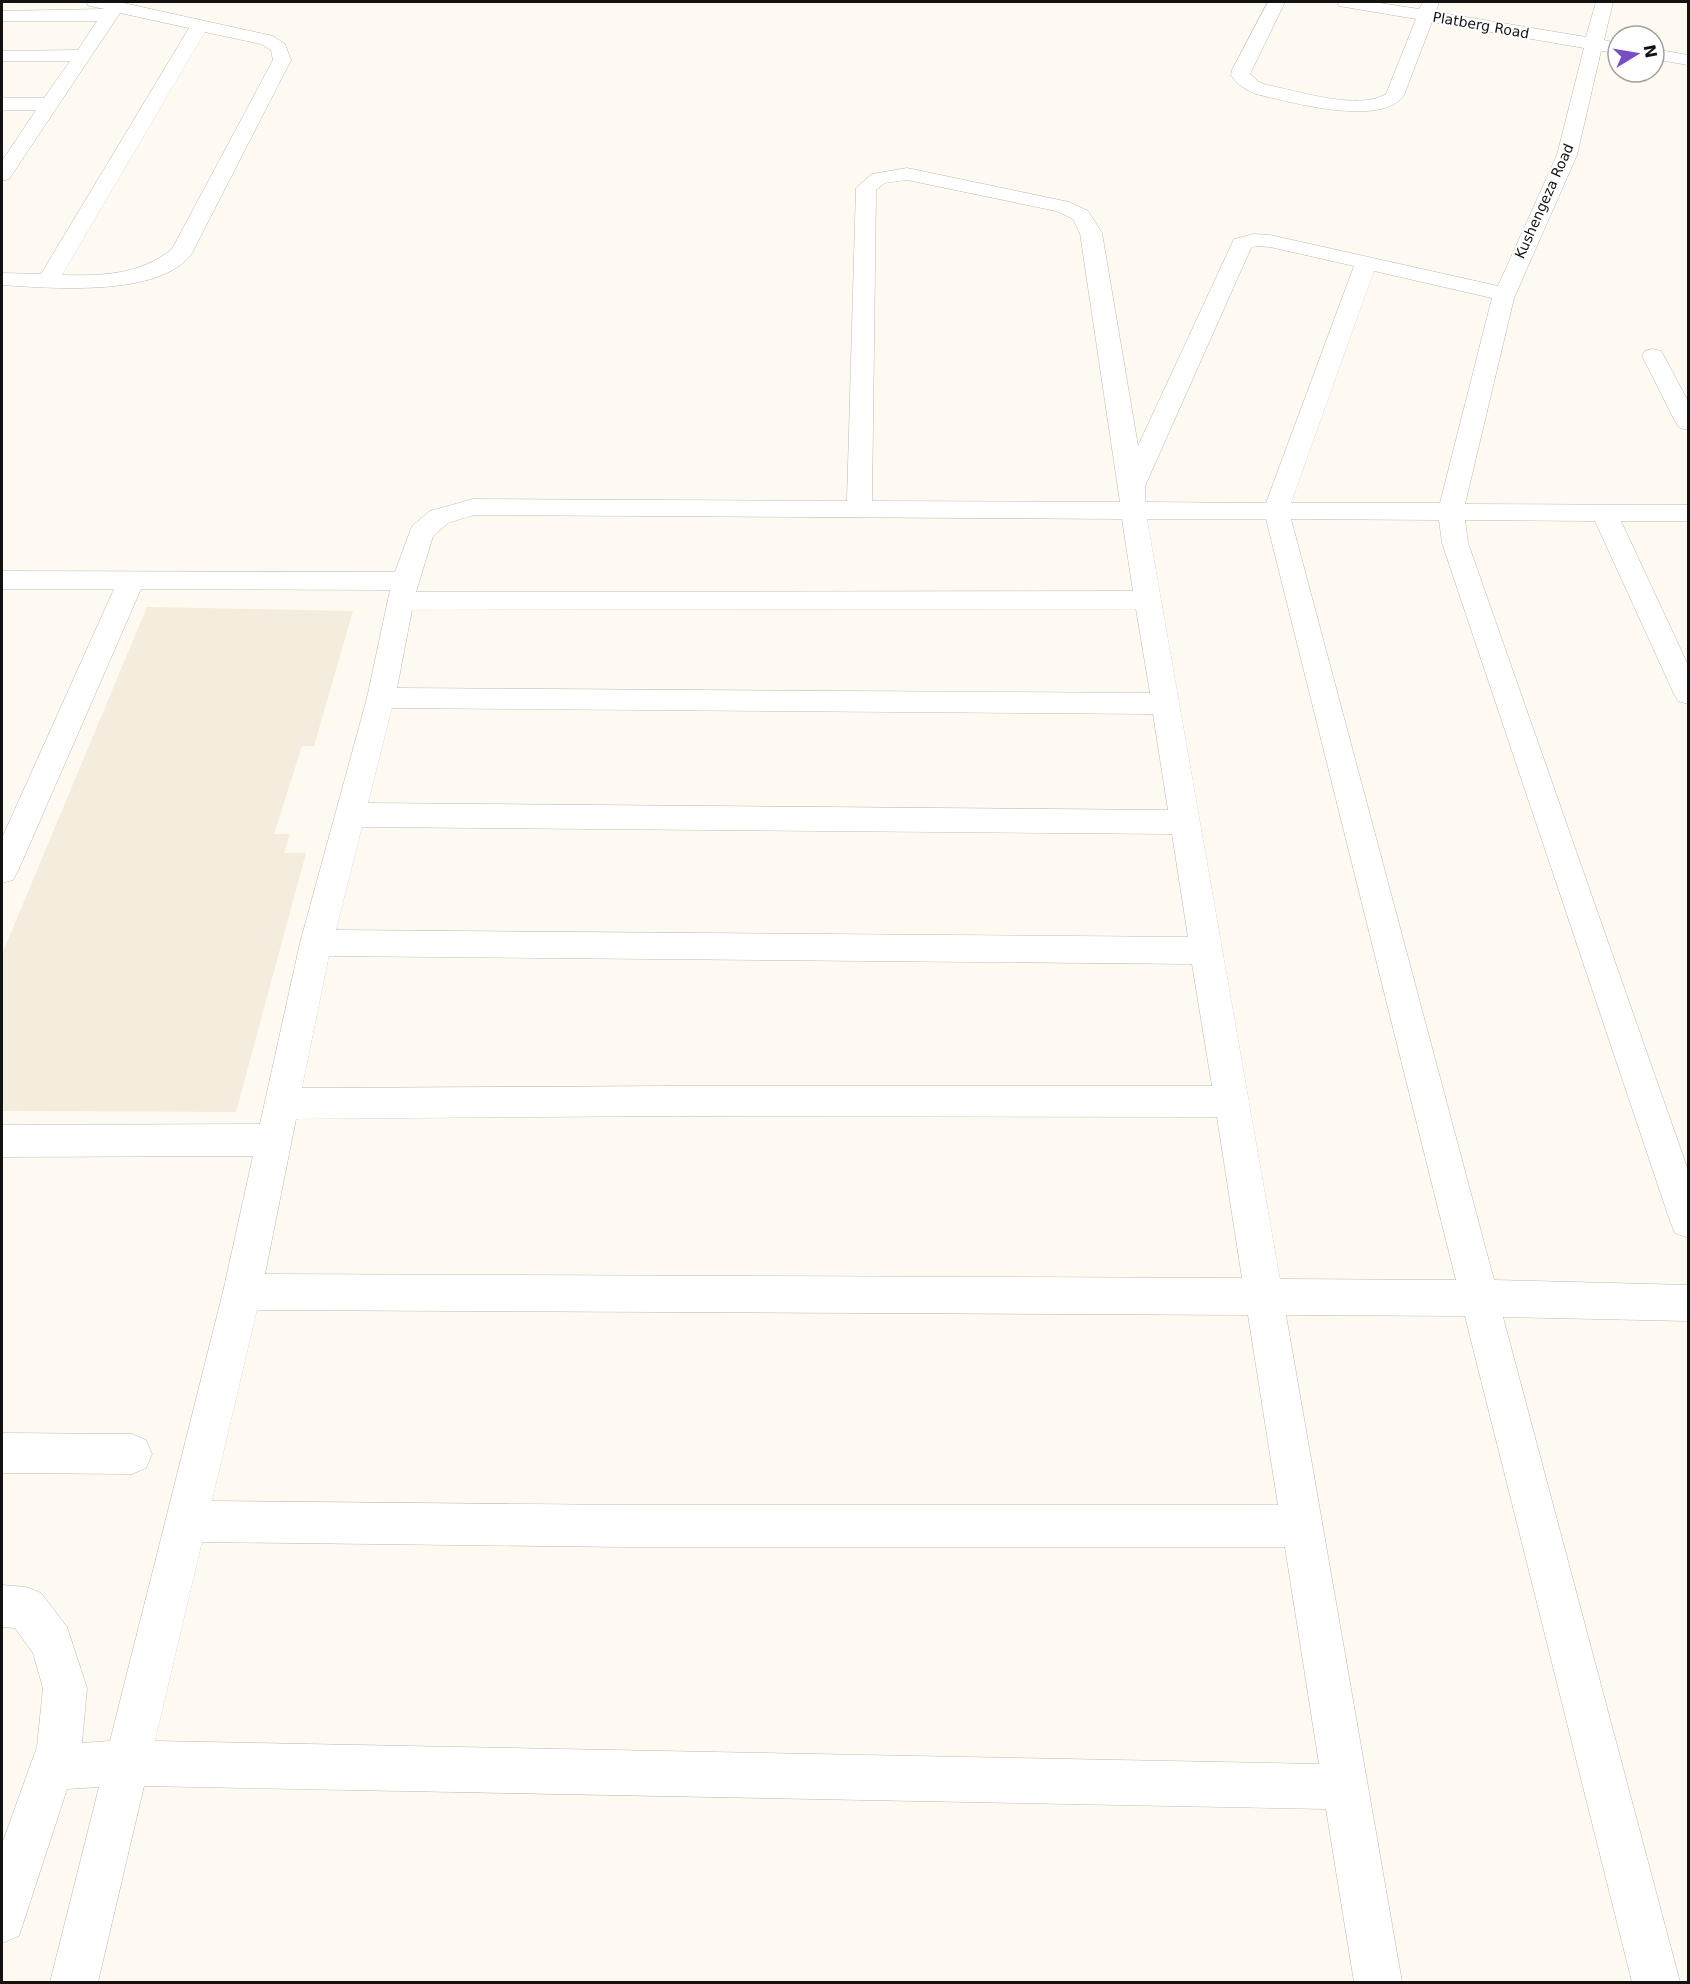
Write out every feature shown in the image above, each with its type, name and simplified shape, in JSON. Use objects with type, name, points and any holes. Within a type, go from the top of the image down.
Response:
[{"type":"street","points":[[95,2],[113,11]]},
{"type":"street","points":[[1276,2],[1240,70],[1244,81],[1263,90],[1354,107],[1380,105],[1395,95],[1428,8]]},
{"type":"street","name":"Platberg Road","points":[[1345,2],[1428,8],[1606,46]]},
{"type":"street","name":"Kushengeza Road","points":[[1451,511],[1504,294],[1567,155],[1604,2]]},
{"type":"street","points":[[2,175],[9,154],[50,104],[113,11]]},
{"type":"street","points":[[2,16],[113,11],[200,25],[267,40],[279,48],[282,60],[181,253],[161,269],[135,278],[2,279]]},
{"type":"street","points":[[48,280],[200,25]]},
{"type":"street","points":[[2,56],[83,55]]},
{"type":"street","points":[[1666,56],[1689,60]]},
{"type":"street","points":[[2,104],[50,104]]},
{"type":"street","points":[[860,508],[866,188],[879,177],[897,174],[1062,206],[1081,215],[1091,233],[1165,704],[1378,1983]]},
{"type":"street","points":[[1132,498],[1242,244],[1262,240],[1504,294]]},
{"type":"street","points":[[1366,263],[1276,510],[1656,1983]]},
{"type":"street","points":[[1653,356],[1689,423]]},
{"type":"street","points":[[74,1983],[242,1292],[316,944],[381,698],[403,591],[421,532],[439,517],[473,507],[860,508],[1132,498],[1276,510],[1689,513]]},
{"type":"street","points":[[1451,511],[1455,543],[1689,1221]]},
{"type":"street","points":[[1604,512],[1689,694]]},
{"type":"street","points":[[2,580],[131,581],[403,591],[1148,600]]},
{"type":"street","points":[[2,871],[131,581]]},
{"type":"street","points":[[381,698],[1165,704]]},
{"type":"street","points":[[350,815],[1185,822]]},
{"type":"street","points":[[316,944],[1206,951]]},
{"type":"street","points":[[283,1104],[673,1101],[1065,1104],[1232,1102]]},
{"type":"street","points":[[2,1141],[276,1140]]},
{"type":"street","points":[[242,1292],[1478,1298],[1689,1303]]},
{"type":"street","points":[[2,1453],[132,1454]]},
{"type":"street","points":[[186,1521],[626,1526],[1302,1526]]},
{"type":"street","points":[[2,1606],[26,1608],[52,1642],[64,1688],[59,1747],[8,1872],[2,1919]]},
{"type":"street","points":[[52,1767],[127,1763],[1346,1786]]},
{"type":"shaded area","points":[[147,607],[353,611],[314,746],[302,746],[274,834],[290,834],[284,853],[306,853],[236,1112],[2,1111],[2,954]]}]
